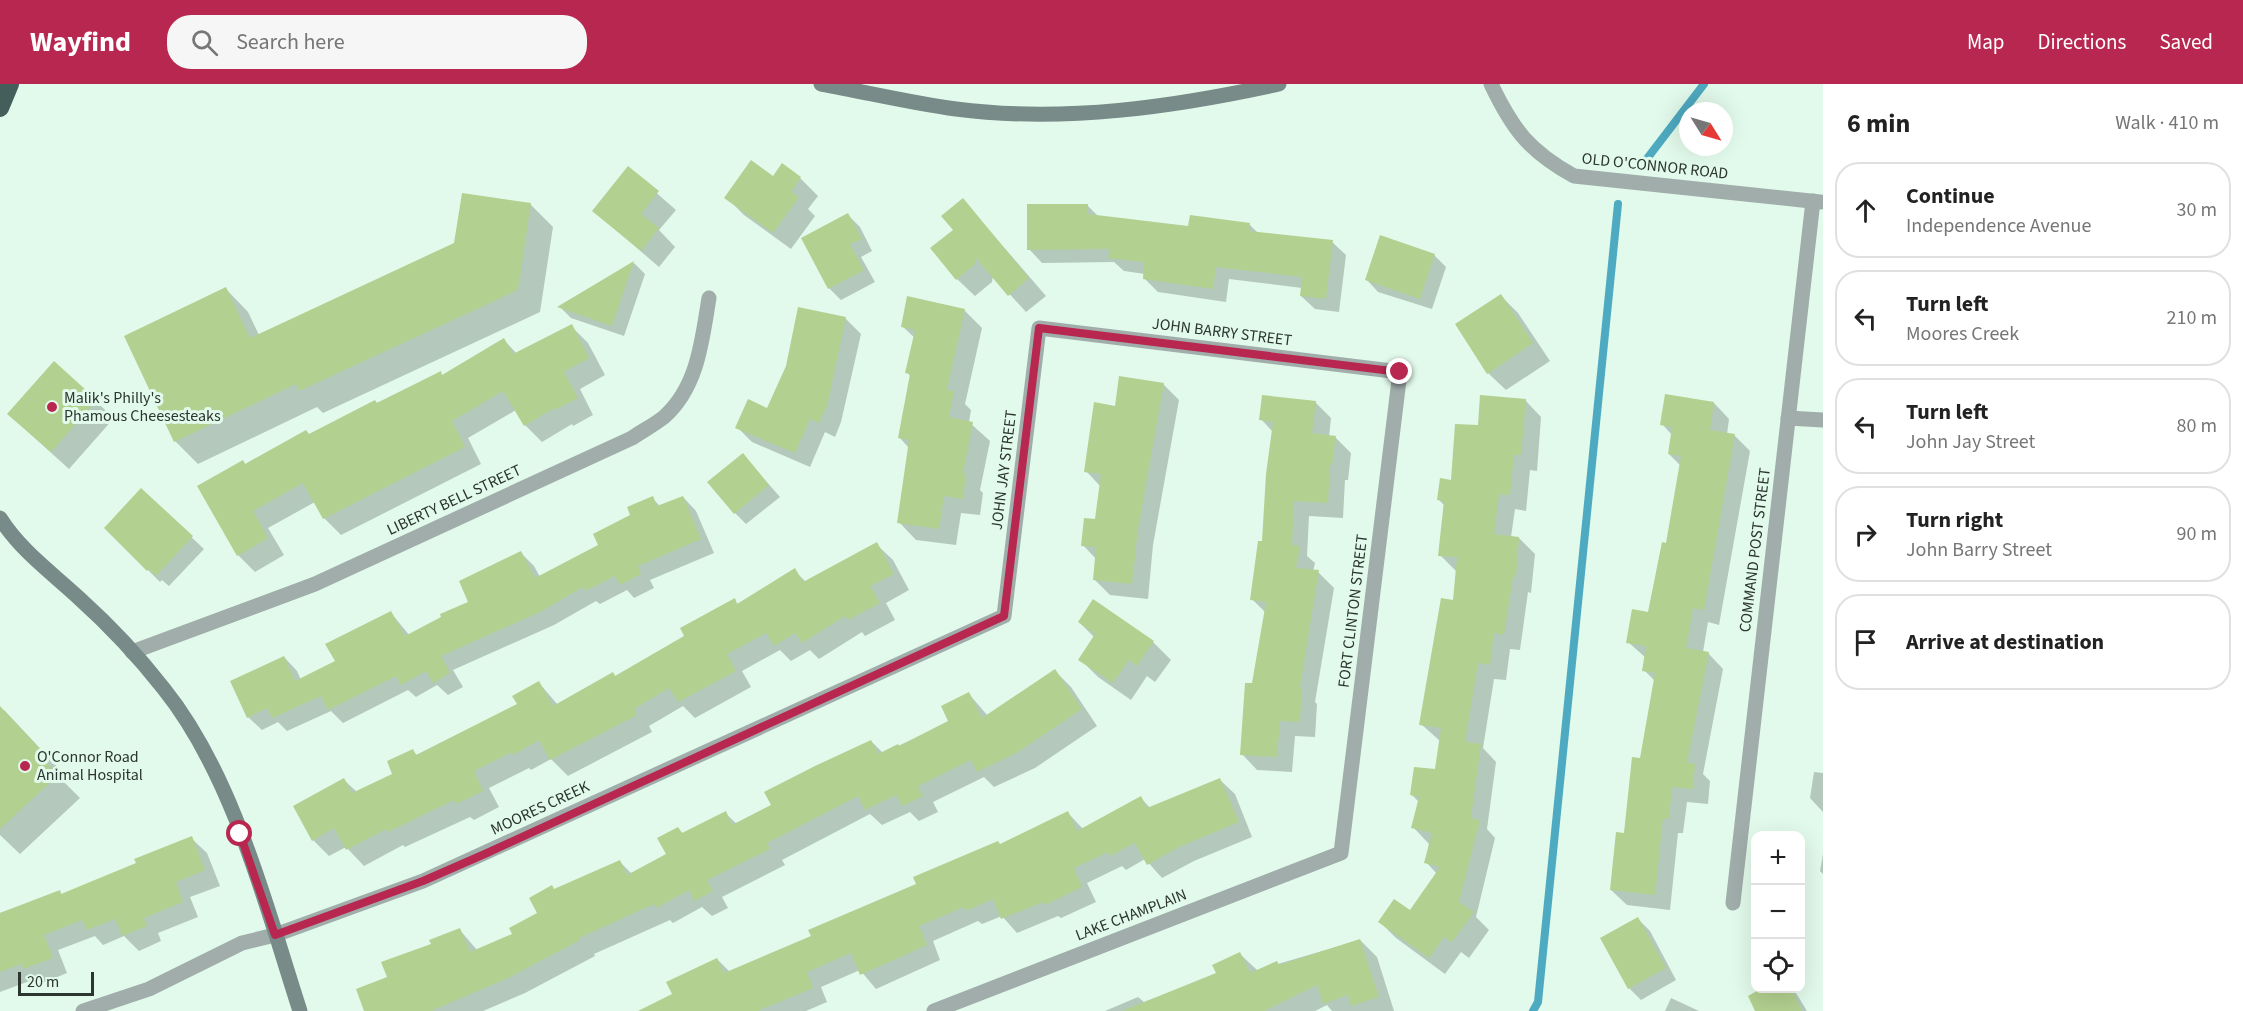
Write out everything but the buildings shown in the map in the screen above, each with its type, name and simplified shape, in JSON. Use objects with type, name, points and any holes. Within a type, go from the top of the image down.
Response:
[{"type":"highway","points":[[0,108],[10,84]]},
{"type":"street","points":[[821,84],[957,109],[1058,115],[1140,109],[1279,84]]},
{"type":"street","name":"OLD O'CONNOR ROAD","points":[[1491,84],[1517,132],[1546,160],[1574,176],[1818,202]]},
{"type":"street","name":"COMMAND POST STREET","points":[[1733,903],[1788,418],[1818,202]]},
{"type":"street","name":"LIBERTY BELL STREET","points":[[132,652],[315,584],[632,438],[664,417],[688,386],[701,349],[709,298]]},
{"type":"street","name":"JOHN BARRY STREET","points":[[1039,328],[1400,372]]},
{"type":"street","name":"JOHN JAY STREET","points":[[1004,616],[1039,328]]},
{"type":"street","name":"FORT CLINTON STREET","points":[[1341,853],[1400,372]]},
{"type":"street","points":[[1788,418],[1823,420]]},
{"type":"street","points":[[0,518],[6,533],[102,619],[165,689],[194,731],[216,772],[240,834],[300,1011]]},
{"type":"street","name":"MOORES CREEK","points":[[83,1011],[149,989],[242,943],[275,935],[423,881],[1004,616]]},
{"type":"street","name":"LAKE CHAMPLAIN","points":[[934,1011],[1341,853]]},
{"type":"waterway","points":[[1646,160],[1704,84]]},
{"type":"waterway","points":[[1533,1011],[1538,1002],[1618,204]]},
{"type":"place","name":"Malik's Philly's Phamous Cheesesteaks","points":[[52,407]]},
{"type":"place","name":"O'Connor Road Animal Hospital","points":[[25,766]]},
{"type":"route","points":[[240,834],[275,935],[423,881],[487,853],[1004,616],[1039,328],[1400,372]]}]
